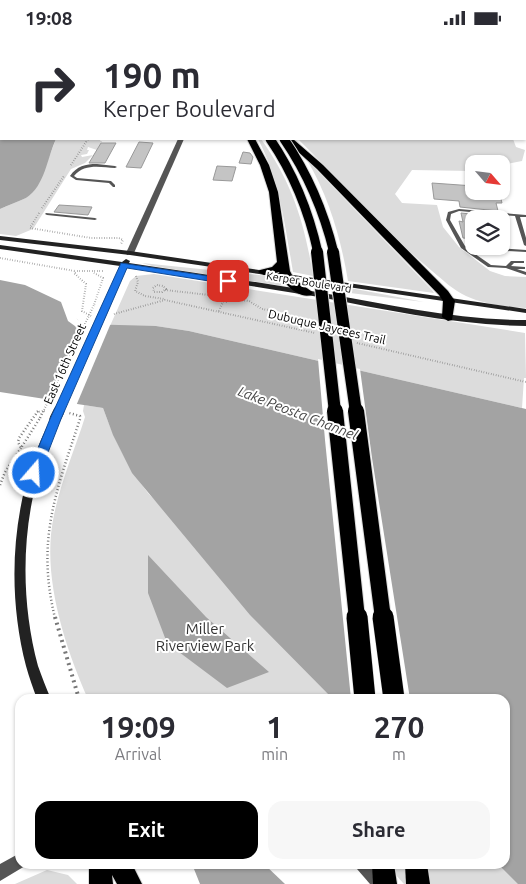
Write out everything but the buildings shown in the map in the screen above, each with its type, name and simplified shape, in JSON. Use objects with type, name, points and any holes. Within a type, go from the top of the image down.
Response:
[{"type":"highway","points":[[252,140],[272,185],[285,275],[293,284],[307,293]]},
{"type":"highway","points":[[271,140],[280,153],[302,196],[313,227],[320,265],[364,694]]},
{"type":"highway","points":[[287,140],[320,167],[436,285],[449,301],[448,317]]},
{"type":"highway","points":[[287,140],[311,183],[330,237],[335,260],[393,694]]},
{"type":"highway","points":[[264,272],[276,269],[283,262]]},
{"type":"highway","points":[[100,869],[102,884]]},
{"type":"highway","points":[[122,869],[130,884]]},
{"type":"highway","points":[[384,869],[385,884]]},
{"type":"highway","points":[[416,869],[418,884]]},
{"type":"main road","name":"Kerper Boulevard","points":[[0,238],[130,253],[526,311]]},
{"type":"main road","name":"Kerper Boulevard","points":[[0,247],[307,293],[448,317],[485,322],[526,323]]},
{"type":"main road","name":"East 16th Street","points":[[42,694],[32,666],[22,607],[21,534],[29,489],[57,414],[130,253]]},
{"type":"street","name":"East 16th Street","points":[[130,253],[181,140]]},
{"type":"street","points":[[0,873],[15,864]]},
{"type":"street","points":[[366,869],[380,884]]},
{"type":"lane","points":[[114,186],[113,183],[106,181],[76,179],[72,176],[76,169],[83,166],[115,167]]},
{"type":"lane","points":[[525,271],[520,273],[507,267],[490,266],[463,247],[448,220],[449,213],[459,211],[526,216]]},
{"type":"lane","points":[[47,214],[95,219]]},
{"type":"lane","points":[[517,215],[523,225],[526,245]]},
{"type":"lane","points":[[463,247],[526,251]]},
{"type":"lane","points":[[507,267],[513,262],[522,262]]},
{"type":"path","points":[[0,258],[77,271],[92,272],[105,270]]},
{"type":"path","points":[[77,271],[74,273],[84,281],[87,287],[81,304],[82,311],[98,317]]},
{"type":"path","points":[[0,485],[5,472],[40,418],[94,305],[103,278],[92,272]]},
{"type":"path","points":[[136,276],[138,282],[135,291],[146,297],[166,300]]},
{"type":"path","points":[[165,290],[165,287],[159,285],[155,286],[153,290],[158,293],[165,290],[218,296],[222,293],[229,293],[232,299]]},
{"type":"path","points":[[218,296],[218,299],[222,302]]},
{"type":"path","points":[[222,302],[232,299],[249,301],[262,309],[275,311]]},
{"type":"path","name":"Dubuque Jaycees Trail","points":[[109,316],[166,300],[315,333]]},
{"type":"path","points":[[219,311],[222,302]]},
{"type":"path","name":"Dubuque Jaycees Trail","points":[[353,342],[526,382]]},
{"type":"path","points":[[20,448],[19,438],[35,414],[42,410],[57,414],[76,414],[80,416],[51,510],[47,539],[51,606],[77,694]]},
{"type":"green space","points":[[56,140],[102,141],[97,150],[88,147],[87,154],[81,155],[82,157],[93,155],[85,163],[71,169],[33,229],[16,236],[0,234],[0,209],[26,198],[39,183]]},
{"type":"green space","points":[[258,140],[262,140],[272,155],[296,204],[306,239],[313,276],[293,272],[277,187]]},
{"type":"green space","points":[[299,140],[513,140],[516,147],[525,150],[522,161],[510,163],[510,155],[465,155],[465,171],[412,170],[395,194],[402,203],[437,205],[443,227],[465,252],[465,255],[469,255],[490,271],[505,276],[526,277],[526,308],[487,303],[466,296],[452,288],[397,240]]},
{"type":"green space","points":[[307,160],[434,293],[348,281],[342,250],[328,203]]},
{"type":"green space","points":[[142,263],[268,276],[285,284],[283,286]]},
{"type":"green space","points":[[154,274],[525,333],[526,378],[524,378],[522,408],[189,331],[156,326],[110,326],[130,281],[136,276]]},
{"type":"green space","points":[[350,288],[424,302],[350,293]]},
{"type":"green space","name":"Miller Riverview Park","points":[[84,405],[103,408],[122,452],[148,493],[338,694],[86,694],[63,633],[57,609],[50,561],[54,515],[64,477],[85,417]]},
{"type":"green space","points":[[390,869],[506,869],[520,884],[404,884]]},
{"type":"green space","points":[[47,870],[68,875],[77,884],[15,884]]},
{"type":"water","points":[[0,140],[56,140],[45,171],[32,193],[26,198],[0,209]]},
{"type":"water","name":"Lake Peosta Channel","points":[[0,277],[62,293],[70,312],[82,324],[156,326],[189,331],[526,409],[526,884],[518,884],[503,869],[510,869],[510,694],[328,694],[250,615],[132,473],[113,435],[103,408],[0,392]]},
{"type":"water","points":[[148,555],[206,617],[269,672],[227,688],[167,643],[148,593]]},
{"type":"water","points":[[194,869],[269,869],[285,884],[200,884]]},
{"type":"pier","points":[[0,274],[38,281],[69,295],[72,311],[78,320],[83,321],[79,329],[68,321],[61,302],[25,285],[0,280]]},
{"type":"pier","points":[[84,321],[111,323],[76,406],[46,401]]},
{"type":"pier","points":[[318,359],[360,369],[409,694],[350,694]]},
{"type":"route","points":[[34,473],[55,419],[124,265],[228,281]]}]
